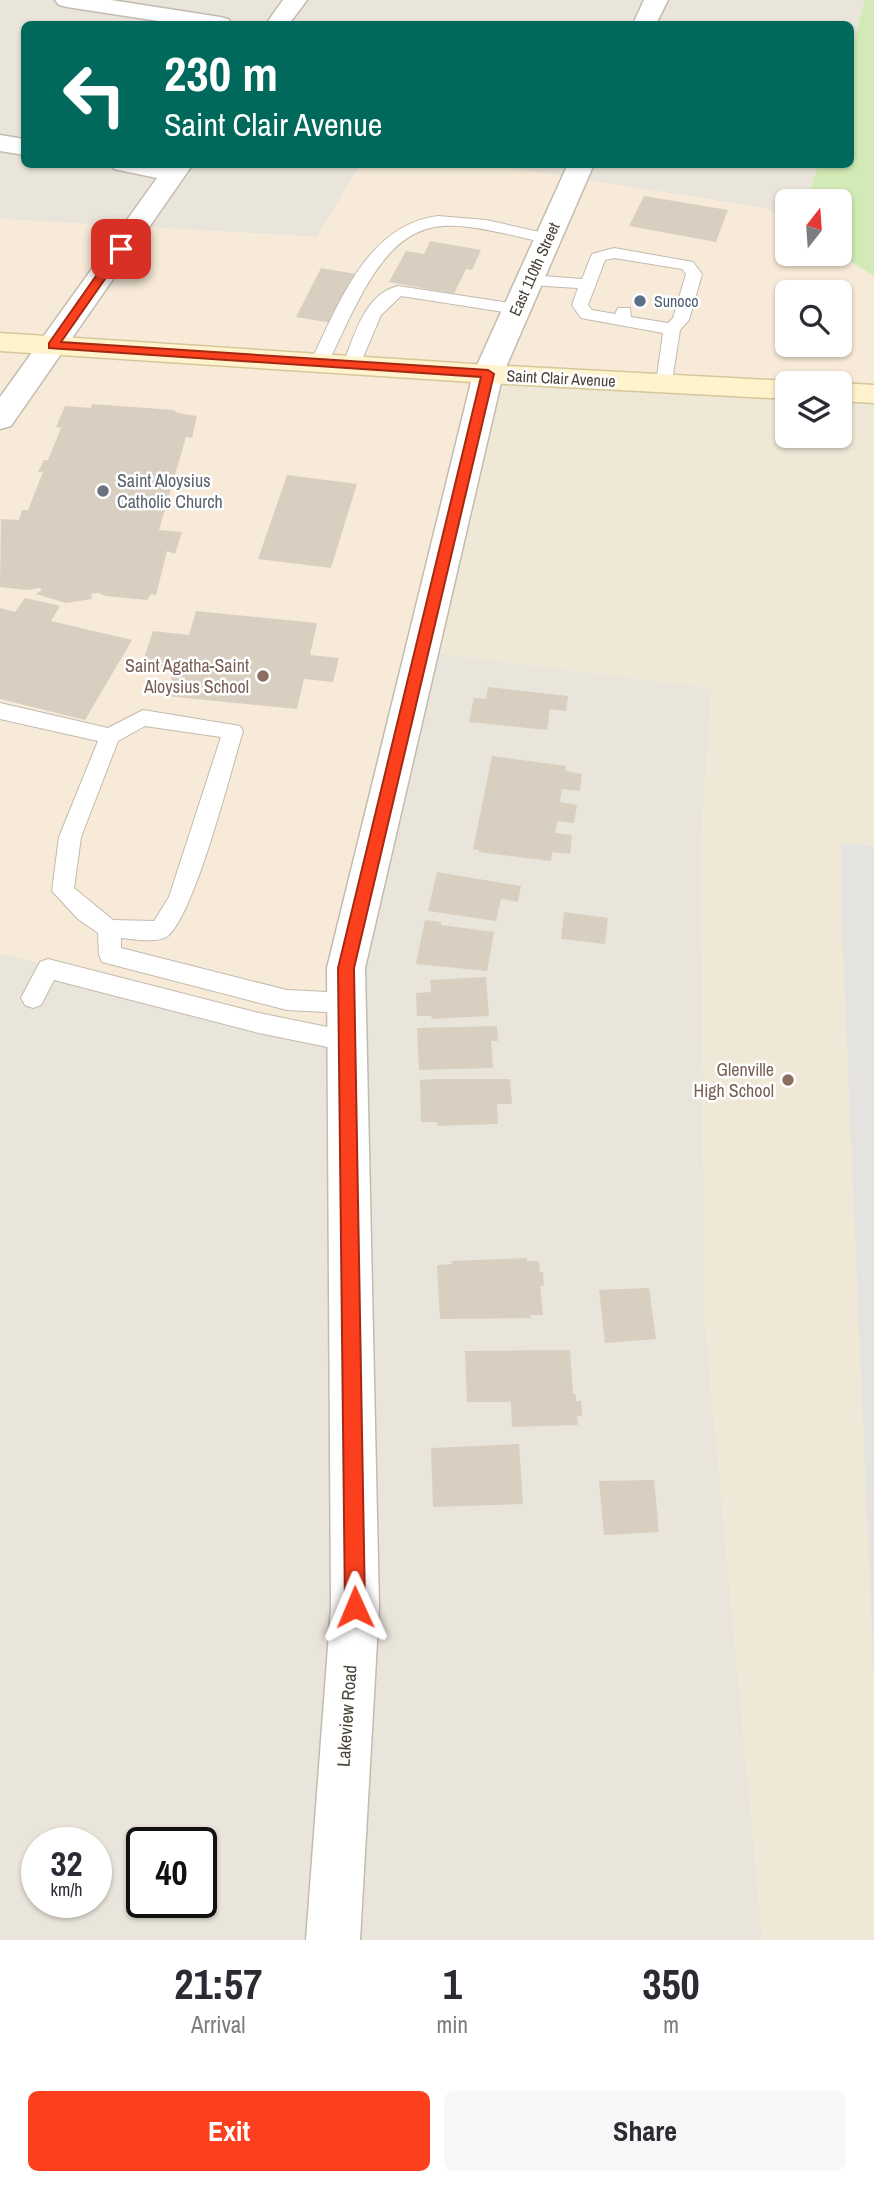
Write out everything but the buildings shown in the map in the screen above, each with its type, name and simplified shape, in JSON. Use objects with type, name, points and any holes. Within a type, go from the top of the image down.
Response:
[{"type":"main road","name":"Saint Clair Avenue","points":[[0,342],[488,374],[775,389]]},
{"type":"main road","points":[[852,393],[874,394]]},
{"type":"street","points":[[67,0],[201,21]]},
{"type":"street","points":[[279,21],[295,0]]},
{"type":"street","points":[[646,21],[656,0]]},
{"type":"street","points":[[0,143],[21,146]]},
{"type":"street","name":"East 110th Street","points":[[488,374],[579,168]]},
{"type":"street","points":[[0,419],[177,169]]},
{"type":"street","name":"Lakeview Road","points":[[333,1940],[355,1607],[346,968],[488,374]]},
{"type":"lane","points":[[319,363],[372,262],[386,246],[402,234],[425,222],[453,221],[547,238]]},
{"type":"lane","points":[[665,383],[672,329],[681,320],[694,274],[687,265],[642,264],[614,253],[598,257],[580,305],[587,314],[623,316],[672,329]]},
{"type":"lane","points":[[529,280],[587,285]]},
{"type":"lane","points":[[352,365],[372,314],[382,300],[398,291],[516,310]]},
{"type":"lane","points":[[0,710],[110,736]]},
{"type":"lane","points":[[143,718],[233,731],[179,900],[160,930],[109,929],[86,913],[63,891],[70,837],[110,736],[143,718]]},
{"type":"lane","points":[[109,929],[110,955],[288,1000],[347,1022]]},
{"type":"lane","points":[[33,998],[48,969],[259,1023],[347,1022]]},
{"type":"shaded area","points":[[0,0],[865,0],[854,41],[854,21],[21,21],[21,168],[358,168],[317,237],[0,219]]},
{"type":"shaded area","points":[[358,168],[510,168],[764,208],[775,215],[775,266],[852,266],[852,263],[874,276],[874,394],[852,387],[852,371],[775,371],[775,381],[488,374],[347,1041],[0,953],[0,219],[317,237]]},
{"type":"shaded area","points":[[510,168],[817,168],[811,189],[775,189],[775,215],[764,208]]},
{"type":"shaded area","name":"Glenville High School","points":[[488,374],[775,389],[775,448],[852,448],[852,393],[874,394],[874,1940],[763,1940],[705,1319],[701,842],[712,688],[423,651]]},
{"type":"shaded area","points":[[423,651],[712,688],[701,842],[705,1319],[763,1940],[0,1940],[0,953],[347,1040]]},
{"type":"shaded area","points":[[841,842],[874,847],[874,1681],[841,904]]},
{"type":"green space","points":[[865,0],[874,0],[874,276],[852,263],[852,189],[811,189],[817,168],[854,168],[854,41]]},
{"type":"place","name":"Sunoco","points":[[640,301]]},
{"type":"place","name":"Saint Aloysius Catholic Church","points":[[103,491]]},
{"type":"place","name":"Saint Agatha-Saint Aloysius School","points":[[263,676]]},
{"type":"place","name":"Glenville High School","points":[[788,1080]]},
{"type":"route","points":[[121,249],[53,345],[488,374],[346,968],[355,1607]]}]
